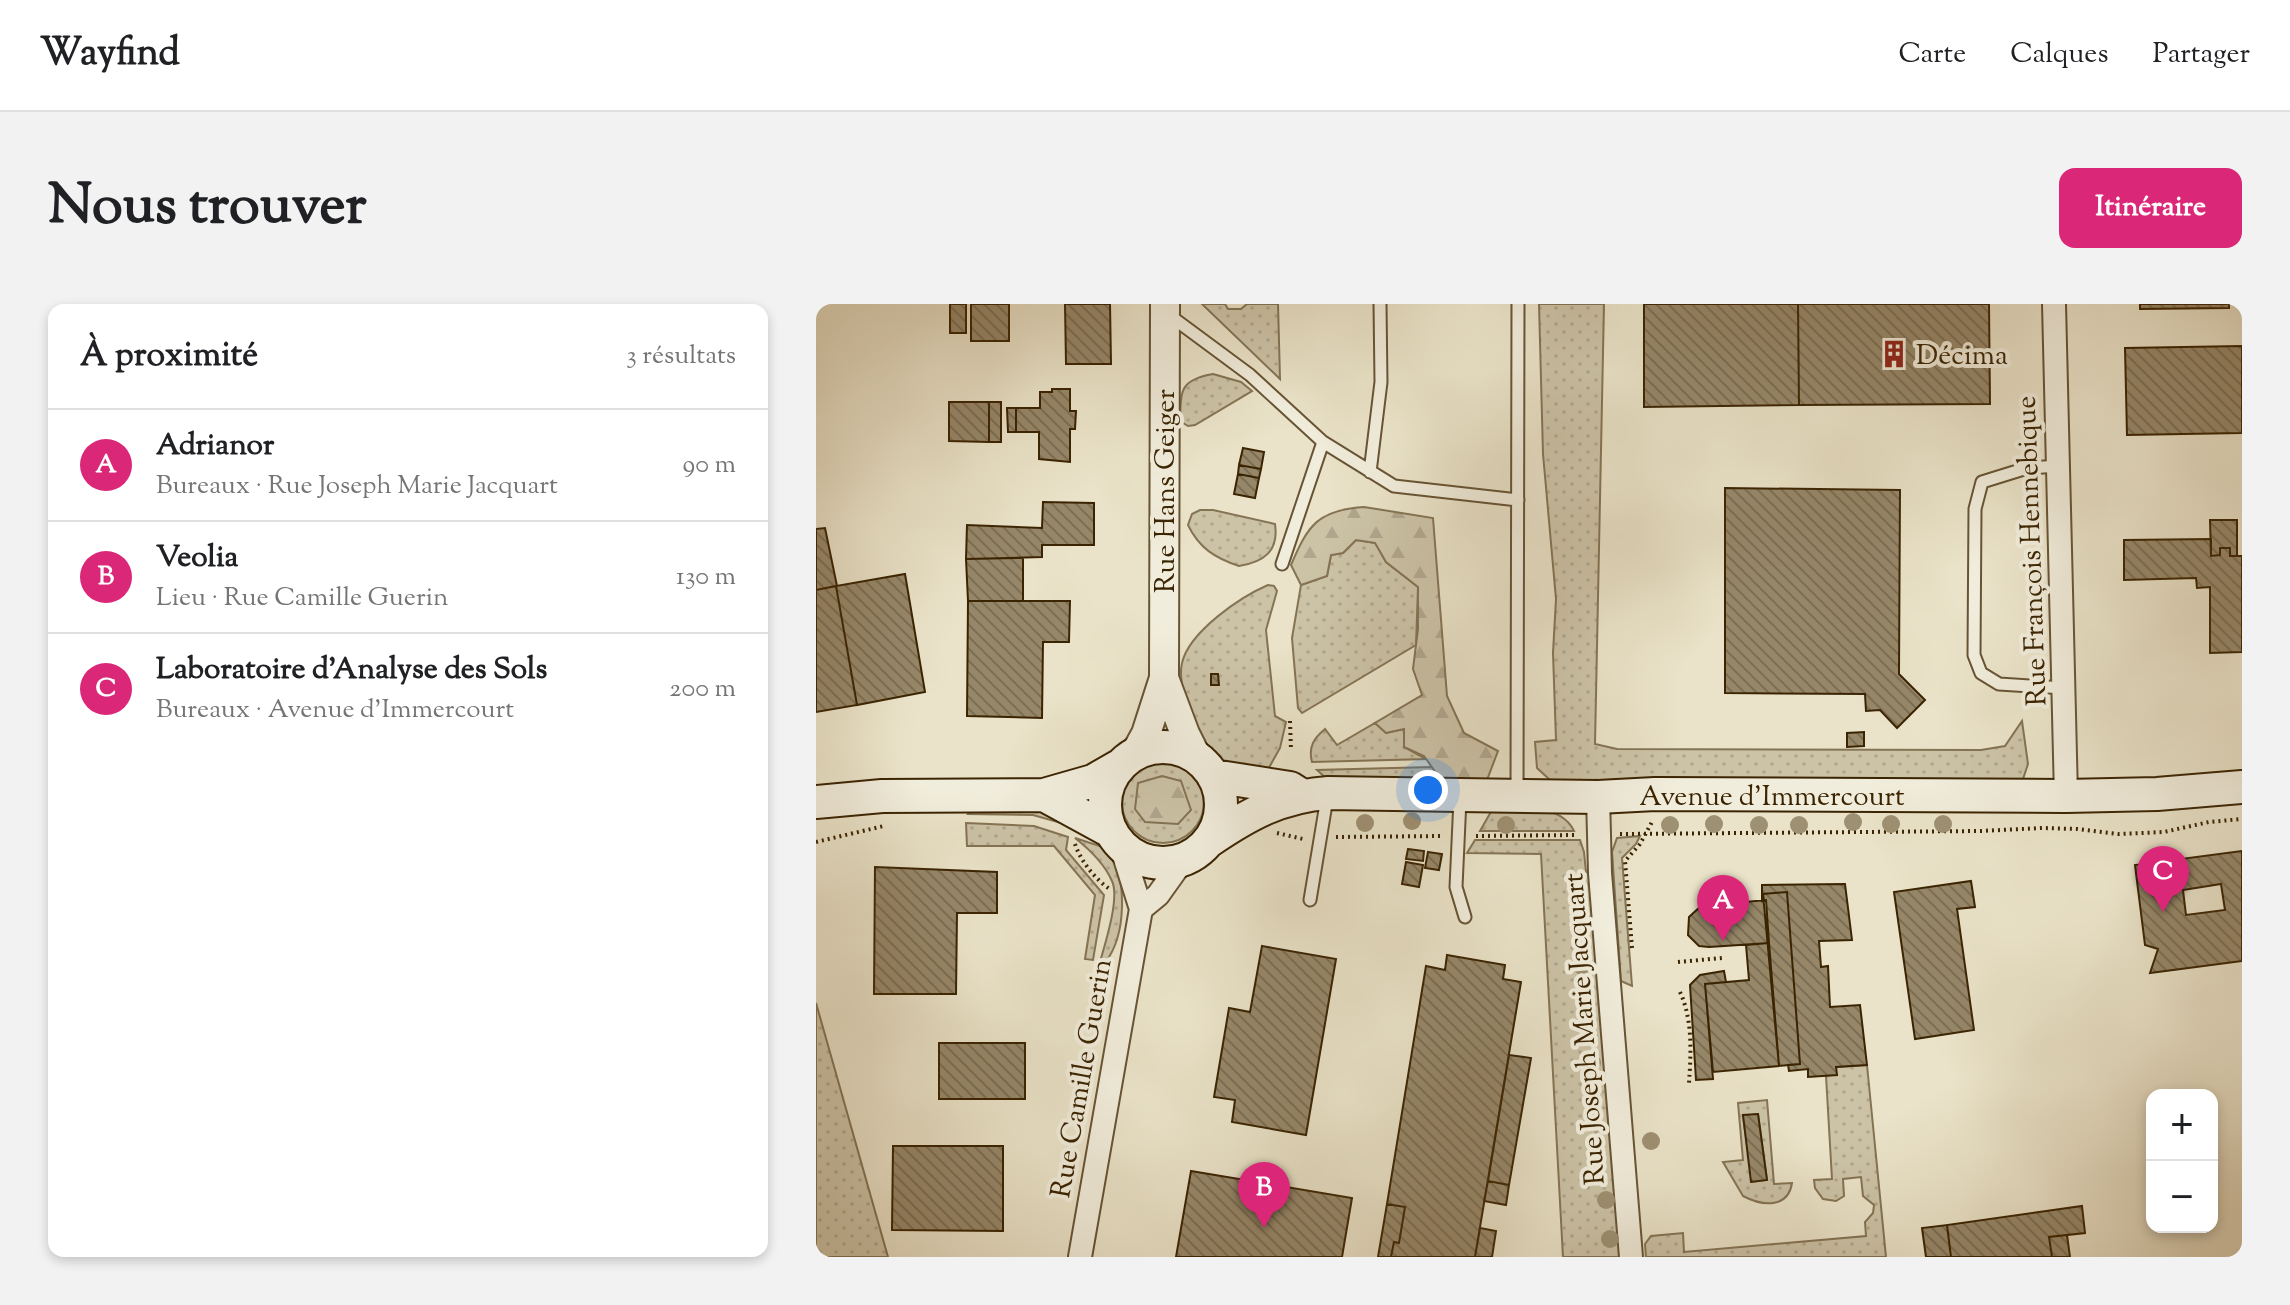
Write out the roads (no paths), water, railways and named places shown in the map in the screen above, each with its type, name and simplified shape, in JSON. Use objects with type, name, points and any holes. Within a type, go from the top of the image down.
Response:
[{"type":"main road","points":[[816,802],[882,796],[1044,795],[1093,781],[1150,748],[1167,747],[1183,750],[1205,767],[1220,792],[1221,809],[1209,841],[1193,856],[1157,864],[1131,855],[1116,839],[1044,795]]},
{"type":"main road","points":[[1116,839],[1104,804],[1111,778],[1127,760]]},
{"type":"main road","name":"Avenue d'Immercourt","points":[[1205,767],[1314,794],[2066,796],[2157,794],[2242,787]]},
{"type":"main road","name":"Avenue d'Immercourt","points":[[1209,841],[1253,814],[1314,794]]},
{"type":"street","name":"Rue François Hennebique","points":[[2054,304],[2066,796]]},
{"type":"street","name":"Rue Hans Geiger","points":[[1127,760],[1146,734],[1164,678],[1165,308]]},
{"type":"street","name":"Rue Hans Geiger","points":[[1164,678],[1185,734],[1205,767]]},
{"type":"street","name":"Rue Joseph Marie Jacquart","points":[[1598,797],[1600,873],[1631,1257]]},
{"type":"street","name":"Rue Camille Guerin","points":[[1080,1257],[1141,909],[1116,839]]},
{"type":"street","points":[[1141,909],[1158,895],[1183,860]]},
{"type":"lane","points":[[1370,472],[1381,382],[1380,304]]},
{"type":"lane","points":[[1517,795],[1518,304]]},
{"type":"lane","points":[[1165,308],[1250,375],[1323,442],[1394,486],[1518,500]]},
{"type":"lane","points":[[1282,564],[1323,442]]},
{"type":"lane","points":[[2059,466],[2027,468],[1982,482],[1975,509],[1974,655],[1981,673],[1999,684],[2064,688]]},
{"type":"lane","points":[[1310,900],[1314,794]]},
{"type":"lane","points":[[1460,794],[1456,887],[1465,917]]},
{"type":"place","name":"Décima","points":[[1894,354]]},
{"type":"place","name":"Laboratoire d'Analyse des Sols","points":[[2163,912]]},
{"type":"place","name":"Adrianor","points":[[1723,941]]},
{"type":"place","name":"Veolia","points":[[1264,1228]]}]
